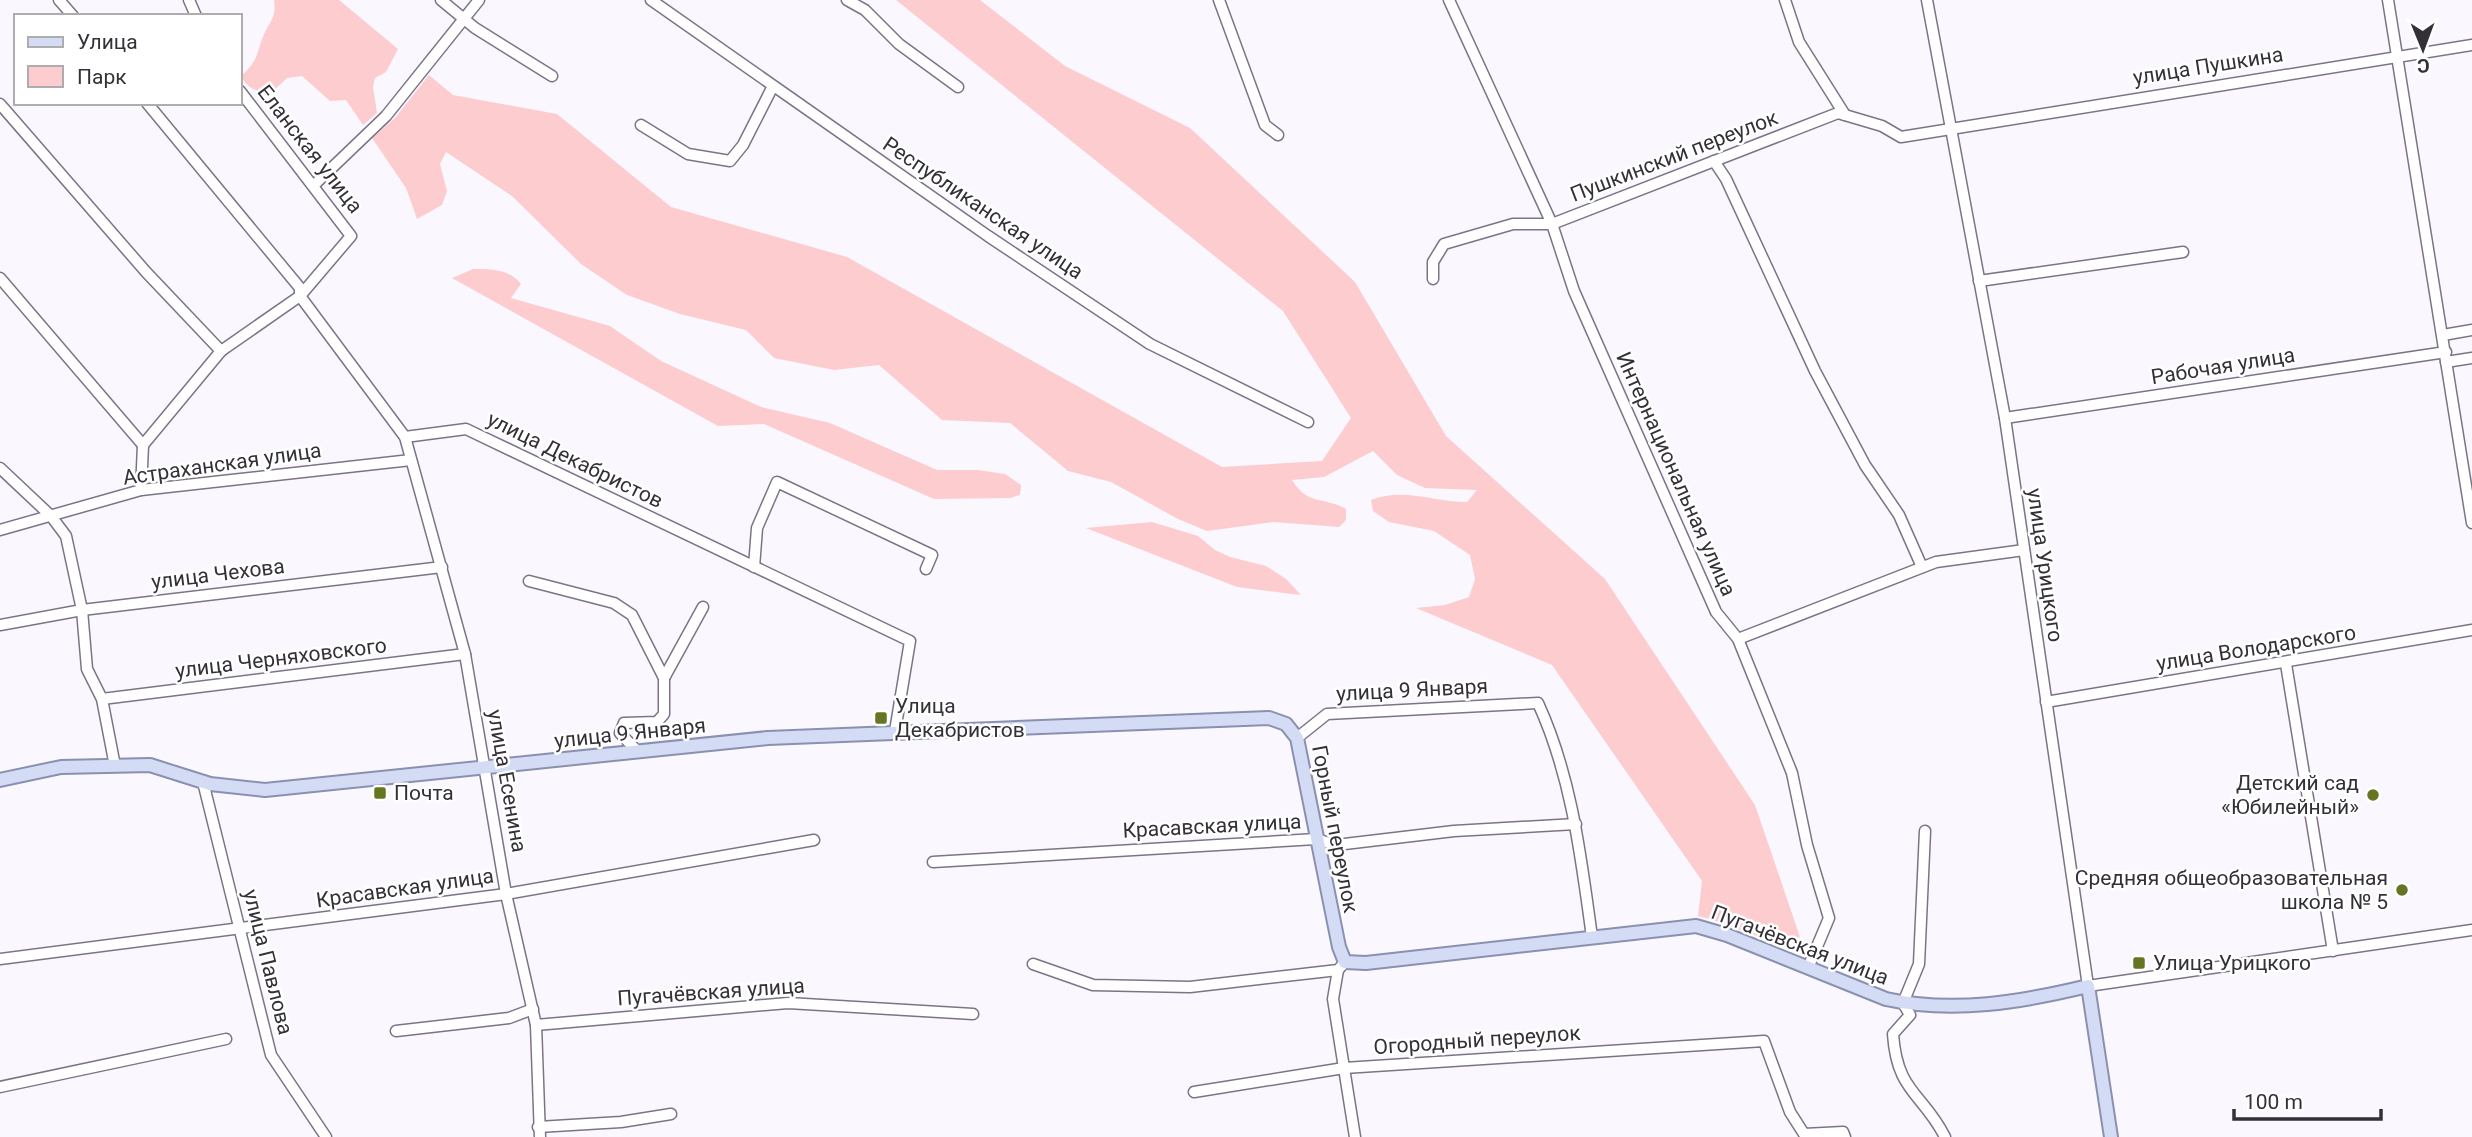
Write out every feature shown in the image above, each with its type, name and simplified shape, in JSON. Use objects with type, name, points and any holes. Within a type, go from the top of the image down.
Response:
[{"type":"main road","name":"улица 9 Января","points":[[0,780],[61,767],[150,765],[203,782],[265,790],[768,738],[1269,718]]},
{"type":"main road","name":"Горный переулок","points":[[1269,718],[1286,724],[1297,738],[1341,966]]},
{"type":"main road","name":"Пугачёвская улица","points":[[1341,966],[1696,926],[1727,935],[1903,1003],[1941,1007],[2034,999],[2088,986]]},
{"type":"main road","name":"улица Урицкого","points":[[2088,986],[2111,1137]]},
{"type":"street","points":[[59,0],[71,14]]},
{"type":"street","points":[[441,0],[467,18],[475,28],[552,76]]},
{"type":"street","points":[[314,186],[386,116],[467,18],[478,0]]},
{"type":"street","name":"Республиканская улица","points":[[651,0],[1150,344],[1308,422]]},
{"type":"street","points":[[847,0],[864,10],[899,44],[958,88]]},
{"type":"street","points":[[1219,0],[1265,125],[1278,135]]},
{"type":"street","name":"Интернациональная улица","points":[[1449,0],[1552,224],[1574,291],[1716,612],[1738,639],[1792,773],[1807,845],[1829,918],[1808,968]]},
{"type":"street","points":[[1785,0],[1799,42],[1845,115],[1882,126],[1901,136],[1951,127]]},
{"type":"street","name":"улица Урицкого","points":[[1927,0],[2005,418],[2088,986]]},
{"type":"street","points":[[2388,0],[2472,523]]},
{"type":"street","name":"улица Пушкина","points":[[1951,127],[2472,45]]},
{"type":"street","points":[[640,125],[688,154],[730,161],[743,145],[773,86]]},
{"type":"street","name":"Еланская улица","points":[[242,94],[351,236],[300,296]]},
{"type":"street","points":[[0,104],[146,272],[221,351]]},
{"type":"street","points":[[149,105],[300,288],[300,296],[405,437]]},
{"type":"street","name":"Пушкинский переулок","points":[[1433,279],[1433,261],[1444,244],[1513,224],[1552,224],[1838,113],[1845,115]]},
{"type":"street","points":[[1714,161],[1726,179],[1815,371],[1865,465],[1899,515],[1922,567]]},
{"type":"street","points":[[1979,281],[2183,252]]},
{"type":"street","points":[[0,278],[143,445]]},
{"type":"street","points":[[141,490],[143,445],[221,351],[300,296]]},
{"type":"street","points":[[2443,335],[2472,330]]},
{"type":"street","name":"Рабочая улица","points":[[2005,418],[2446,357],[2472,358]]},
{"type":"street","name":"улица Декабристов","points":[[405,437],[466,429],[910,641],[895,731]]},
{"type":"street","name":"улица Есенина","points":[[405,437],[465,654],[506,894],[536,1024],[539,1132]]},
{"type":"street","name":"Астраханская улица","points":[[0,530],[141,490],[411,460]]},
{"type":"street","points":[[0,468],[51,516],[66,536],[82,610],[87,669],[102,699],[115,766]]},
{"type":"street","points":[[754,567],[757,528],[777,481],[932,555],[926,569]]},
{"type":"street","points":[[1738,639],[1936,562],[2024,550]]},
{"type":"street","name":"улица Чехова","points":[[0,625],[82,610],[442,566]]},
{"type":"street","points":[[529,582],[614,603],[632,615],[664,678],[664,714],[657,722],[624,723],[620,733],[637,751]]},
{"type":"street","points":[[664,678],[703,607]]},
{"type":"street","name":"улица Володарского","points":[[2046,702],[2286,664],[2472,630]]},
{"type":"street","name":"улица Черняховского","points":[[102,699],[465,654]]},
{"type":"street","points":[[2286,664],[2333,951]]},
{"type":"street","name":"улица 9 Января","points":[[1297,738],[1327,714],[1538,703],[1554,737],[1576,824]]},
{"type":"street","name":"улица Павлова","points":[[203,782],[271,1055],[326,1137]]},
{"type":"street","points":[[1576,824],[1592,937]]},
{"type":"street","name":"Красавская улица","points":[[933,862],[1316,839],[1336,845],[1454,831],[1576,824]]},
{"type":"street","points":[[1925,831],[1919,964],[1903,1003],[1910,1014],[1893,1034],[1901,1077],[1945,1137]]},
{"type":"street","name":"Красавская улица","points":[[0,959],[506,894],[814,840]]},
{"type":"street","name":"Пугачёвская улица","points":[[2088,986],[2472,930]]},
{"type":"street","name":"Пугачёвская улица","points":[[1033,964],[1093,985],[1176,986],[1341,966]]},
{"type":"street","name":"Горный переулок","points":[[1341,966],[1334,999],[1355,1137]]},
{"type":"street","name":"Пугачёвская улица","points":[[536,1024],[788,1003],[973,1014]]},
{"type":"street","points":[[396,1031],[509,1018],[533,1009]]},
{"type":"street","points":[[0,1087],[226,1039]]},
{"type":"street","name":"Огородный переулок","points":[[1194,1092],[1344,1068],[1764,1041],[1790,1112],[1804,1134],[1843,1132],[1845,1137]]},
{"type":"street","points":[[539,1132],[670,1114]]},
{"type":"green space","points":[[274,0],[339,0],[398,49],[386,72],[375,78],[373,87],[377,113],[363,125],[346,100],[330,101],[302,76],[287,78],[271,93],[253,89],[246,84],[242,75],[255,60],[274,10]]},
{"type":"green space","points":[[896,0],[980,0],[1065,66],[1190,128],[1355,282],[1446,436],[1605,579],[1755,805],[1800,937],[1761,937],[1698,916],[1702,881],[1552,665],[1416,608],[1445,605],[1469,597],[1475,579],[1470,555],[1434,531],[1389,522],[1373,511],[1371,500],[1383,496],[1407,495],[1467,502],[1477,490],[1425,488],[1397,475],[1373,451],[1324,477],[1292,480],[1304,494],[1346,509],[1346,520],[1339,527],[1273,522],[1207,531],[1178,519],[1111,482],[1068,471],[1010,423],[942,420],[879,365],[834,370],[774,358],[746,330],[680,314],[627,295],[581,264],[512,196],[446,152],[440,164],[447,191],[442,205],[417,219],[406,188],[372,138],[395,118],[429,75],[453,95],[557,114],[671,207],[847,257],[1222,467],[1322,461],[1351,418],[1283,311]]},
{"type":"green space","points":[[473,269],[493,270],[511,275],[521,284],[511,298],[610,326],[661,361],[761,407],[830,423],[937,470],[978,470],[1005,474],[1021,485],[1020,495],[1010,498],[934,499],[764,424],[718,426],[452,278]]},
{"type":"green space","points":[[1152,522],[1198,536],[1215,550],[1230,557],[1266,566],[1286,579],[1301,595],[1237,587],[1086,528]]},
{"type":"place","name":"Улица Декабристов","points":[[881,718]]},
{"type":"place","name":"Почта","points":[[380,793]]},
{"type":"place","name":"Детский сад «Юбилейный»","points":[[2373,795]]},
{"type":"place","name":"Средняя общеобразовательная школа № 5","points":[[2402,890]]},
{"type":"place","name":"Улица Урицкого","points":[[2139,963]]}]
